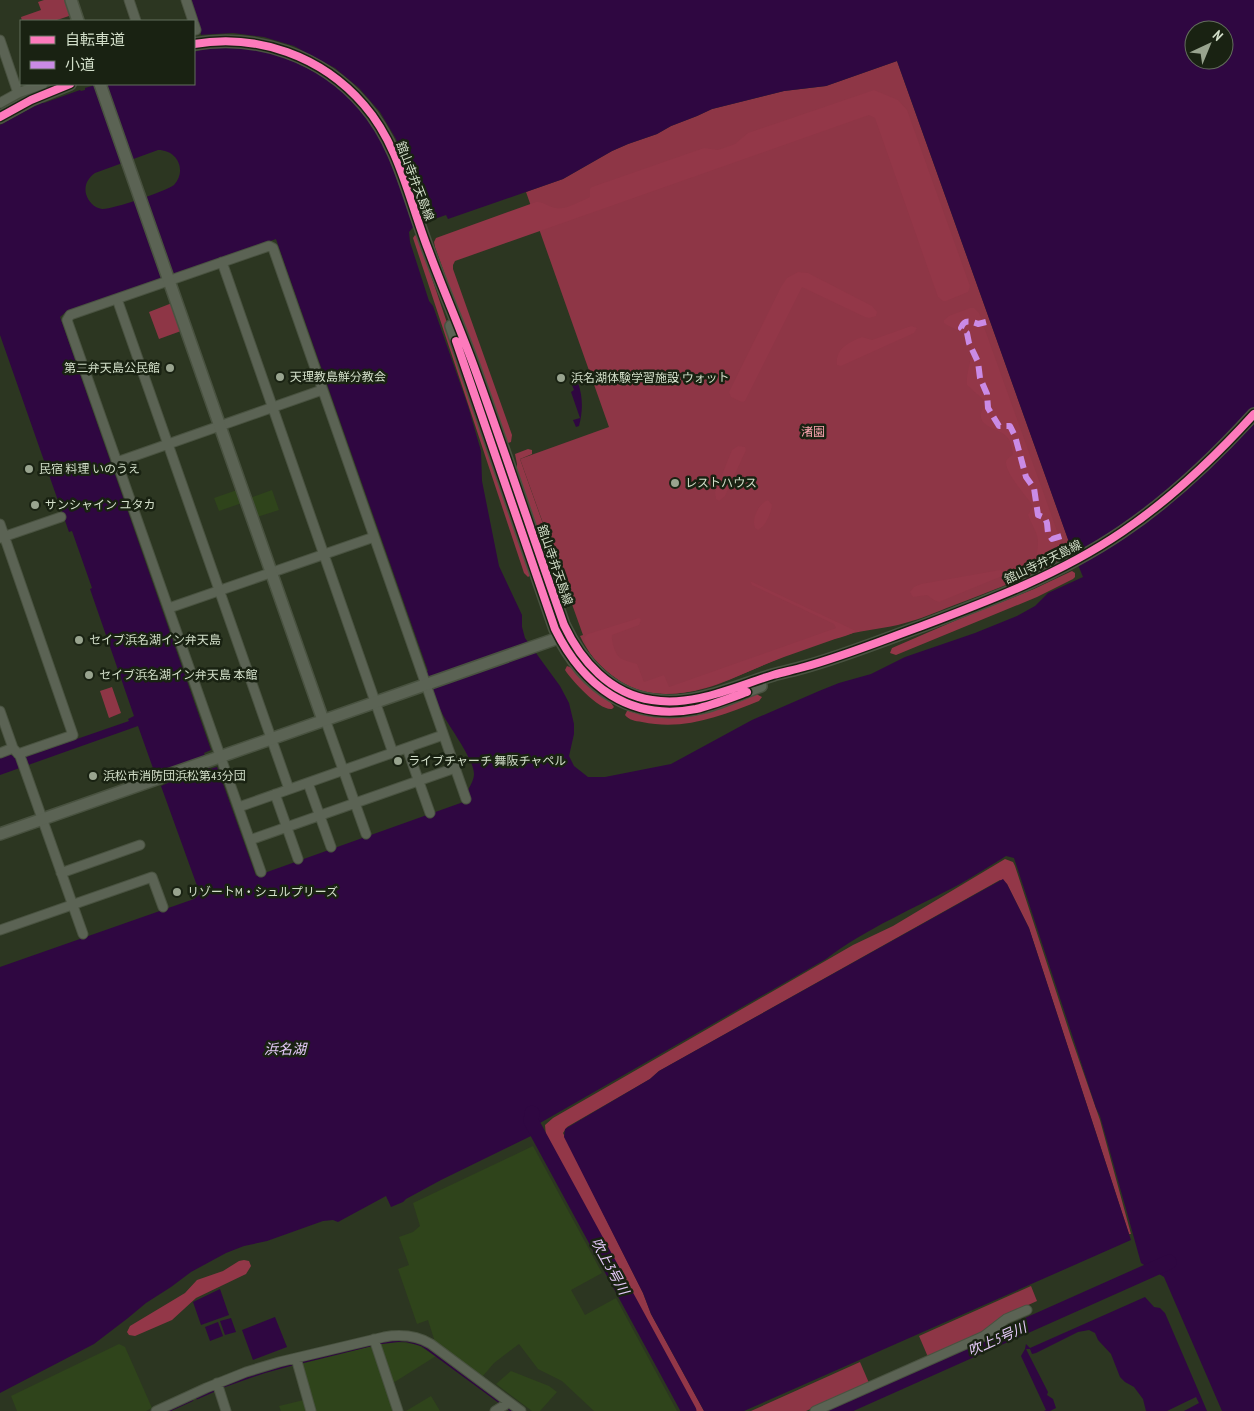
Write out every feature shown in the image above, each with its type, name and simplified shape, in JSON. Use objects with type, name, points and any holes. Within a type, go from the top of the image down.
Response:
[{"type":"main road","points":[[71,0],[78,20]]},
{"type":"main road","name":"舘山寺弁天島線","points":[[196,44],[232,42],[262,45],[277,49],[312,63],[343,84],[369,111],[389,143],[476,373],[560,637],[581,654],[592,668],[614,686],[623,697],[672,702],[702,697],[775,674],[805,667],[972,607],[1031,583],[1075,561],[1121,533],[1175,492],[1210,461],[1254,414]]},
{"type":"main road","points":[[0,118],[32,100],[68,85]]},
{"type":"main road","points":[[100,85],[324,720]]},
{"type":"main road","points":[[0,834],[560,637]]},
{"type":"street","points":[[129,0],[136,20]]},
{"type":"street","points":[[186,0],[192,20]]},
{"type":"street","points":[[0,40],[18,93]]},
{"type":"street","points":[[0,103],[18,93],[40,85]]},
{"type":"street","points":[[262,872],[67,320],[70,315],[169,280],[269,246],[273,248],[466,800]]},
{"type":"street","points":[[222,262],[393,753]]},
{"type":"street","points":[[117,299],[289,789]]},
{"type":"street","points":[[117,462],[322,390]]},
{"type":"street","points":[[2,538],[61,518]]},
{"type":"street","points":[[0,524],[2,538],[73,735],[17,753],[0,753]]},
{"type":"street","points":[[169,608],[374,536]]},
{"type":"street","points":[[0,711],[24,767],[83,934]]},
{"type":"street","points":[[324,720],[366,834]]},
{"type":"street","points":[[238,807],[443,735]]},
{"type":"street","points":[[407,748],[430,813]]},
{"type":"street","points":[[250,840],[455,768]]},
{"type":"street","points":[[308,783],[331,847]]},
{"type":"street","points":[[275,794],[298,859]]},
{"type":"street","points":[[61,873],[140,845]]},
{"type":"street","points":[[0,930],[152,877],[162,907]]},
{"type":"street","points":[[815,1411],[984,1336],[1006,1319],[1027,1310]]},
{"type":"street","points":[[156,1411],[217,1383],[263,1367],[374,1339],[404,1335],[425,1340],[521,1411]]},
{"type":"street","points":[[374,1339],[398,1411]]},
{"type":"street","points":[[296,1358],[311,1411]]},
{"type":"street","points":[[217,1383],[226,1411]]},
{"type":"street","points":[[495,1411],[507,1401]]},
{"type":"shaded area","points":[[874,90],[898,100],[907,110],[970,286],[968,292],[946,301],[938,297],[875,118],[869,115],[455,261],[453,269],[512,435],[511,442],[505,441],[435,247],[434,242],[436,238],[536,202],[556,208],[568,207],[590,197],[590,189],[592,187],[704,148],[718,150],[735,144],[748,133]]},
{"type":"shaded area","points":[[415,235],[418,237],[532,574],[528,577],[524,573],[413,238]]},
{"type":"shaded area","points":[[798,272],[808,273],[872,306],[877,312],[876,316],[865,317],[802,287],[745,401],[742,402],[731,397],[729,392],[781,287],[787,278]]},
{"type":"shaded area","points":[[974,308],[979,313],[1061,542],[1059,547],[1040,558],[1036,557],[1038,539],[1028,515],[1033,506],[1007,468],[1006,460],[1013,454],[1010,442],[1003,434],[983,422],[981,413],[986,402],[967,385],[971,353],[969,341],[963,333],[944,323],[944,320],[949,316]]},
{"type":"shaded area","points":[[911,326],[917,328],[914,333],[841,366],[837,365],[838,354],[844,346],[853,341],[862,337],[872,340]]},
{"type":"shaded area","points":[[738,446],[745,447],[746,450],[725,496],[719,501],[716,499],[715,492],[732,450]]},
{"type":"shaded area","points":[[528,449],[532,450],[532,454],[520,459],[570,600],[569,604],[560,595],[551,562],[516,474],[515,454]]},
{"type":"shaded area","points":[[237,490],[242,503],[219,511],[214,498]]},
{"type":"shaded area","points":[[272,490],[279,510],[257,517],[250,498]]},
{"type":"shaded area","points":[[768,500],[772,505],[771,512],[766,522],[758,530],[754,524],[755,516],[762,504]]},
{"type":"shaded area","points":[[1000,570],[1004,572],[1002,576],[939,602],[927,595],[913,597],[910,592],[914,587],[921,584]]},
{"type":"shaded area","points":[[1072,571],[1075,573],[1073,579],[1037,597],[896,655],[890,653],[892,648],[1034,589]]},
{"type":"shaded area","points":[[750,581],[856,631],[719,683],[673,694],[651,693],[629,686],[600,665],[590,653],[585,643],[584,638],[588,634],[639,618],[641,620],[639,625],[612,635],[615,650],[620,658],[637,664],[644,682],[664,675],[669,687],[836,628],[834,624],[752,585]]},
{"type":"shaded area","points":[[567,666],[572,668],[585,683],[614,707],[612,709],[607,708],[587,694],[565,670]]},
{"type":"shaded area","points":[[756,694],[762,697],[759,701],[716,717],[687,723],[673,725],[658,724],[635,721],[625,715],[629,711],[646,715],[678,717],[709,711]]},
{"type":"shaded area","points":[[1005,859],[1013,862],[1015,866],[1100,1120],[1131,1234],[1129,1234],[1029,928],[1007,884],[1000,880],[659,1071],[650,1079],[567,1127],[563,1133],[643,1293],[651,1314],[704,1411],[696,1411],[546,1136],[545,1125],[553,1118],[853,945],[893,926]]},
{"type":"shaded area","points":[[533,1146],[602,1273],[571,1290],[585,1315],[616,1298],[677,1411],[594,1411],[562,1381],[538,1369],[519,1344],[494,1363],[482,1377],[435,1342],[428,1320],[417,1324],[398,1269],[409,1265],[399,1237],[413,1232],[420,1226],[413,1203]]},
{"type":"shaded area","points":[[244,1260],[249,1261],[251,1266],[246,1274],[196,1298],[172,1320],[135,1336],[129,1335],[127,1332],[130,1326],[185,1293],[197,1280],[223,1271]]},
{"type":"shaded area","points":[[394,1342],[416,1344],[436,1356],[393,1383],[380,1344]]},
{"type":"shaded area","points":[[119,1344],[125,1347],[152,1408],[146,1411],[17,1411],[11,1396]]},
{"type":"shaded area","points":[[372,1346],[394,1411],[315,1411],[301,1364]]},
{"type":"shaded area","points":[[511,1371],[549,1386],[557,1392],[540,1411],[532,1411],[496,1384]]},
{"type":"shaded area","points":[[431,1396],[440,1411],[406,1411]]},
{"type":"shaded area","points":[[304,1400],[307,1411],[281,1411],[279,1406]]},
{"type":"green space","points":[[44,0],[66,0],[72,15],[57,20],[22,20],[21,17],[41,10],[38,2]]},
{"type":"green space","name":"渚園","points":[[897,61],[1073,553],[1014,582],[923,617],[898,625],[853,633],[826,641],[702,689],[688,692],[660,693],[647,691],[623,682],[612,675],[594,658],[580,636],[583,635],[520,459],[609,427],[526,192],[563,179],[612,151],[657,134],[712,109],[784,91],[826,86]]},
{"type":"green space","points":[[172,303],[181,331],[159,339],[149,312]]},
{"type":"green space","points":[[112,687],[121,713],[109,718],[100,691]]},
{"type":"green space","points":[[1031,1286],[1037,1301],[1004,1316],[982,1332],[928,1357],[919,1336]]},
{"type":"green space","points":[[860,1362],[869,1383],[806,1411],[751,1411]]},
{"type":"water","name":"浜名湖","points":[[189,0],[1254,0],[1254,1411],[1222,1411],[1164,1277],[1141,1263],[1100,1116],[1014,858],[1006,856],[960,884],[875,928],[826,959],[540,1123],[531,1136],[391,1207],[386,1196],[338,1222],[333,1220],[323,1221],[226,1253],[191,1272],[146,1303],[94,1344],[0,1393],[0,967],[194,899],[200,894],[161,786],[168,783],[163,768],[154,771],[138,726],[0,775],[0,757],[9,754],[19,759],[129,721],[128,719],[134,716],[72,531],[69,532],[0,335],[0,125],[42,102],[44,103],[80,90],[85,90],[85,88],[96,85],[195,85],[195,52],[200,50],[201,34]],"holes":[[[897,61],[1083,577],[1048,593],[1035,606],[1017,616],[975,633],[905,657],[871,674],[819,691],[752,720],[671,764],[605,777],[588,777],[574,766],[569,756],[574,734],[574,724],[569,703],[560,686],[525,638],[522,627],[522,615],[499,566],[482,481],[481,451],[468,406],[433,306],[429,301],[410,242],[409,232],[414,226],[446,215],[448,219],[563,179],[612,151],[657,134],[712,109],[784,91],[826,86]],[[158,150],[165,151],[175,157],[180,168],[180,174],[174,185],[107,209],[96,207],[88,199],[86,194],[87,182],[95,173]],[[276,239],[428,671],[425,672],[436,700],[473,768],[474,774],[467,792],[469,800],[256,876],[217,767],[210,769],[204,753],[211,750],[60,317],[67,311]]]},
{"type":"water","points":[[578,383],[582,399],[582,409],[579,426],[576,427],[573,420],[580,418],[571,392],[574,390],[572,385]]},
{"type":"water","points":[[1003,879],[1029,928],[1131,1240],[744,1411],[704,1411],[651,1314],[643,1293],[564,1137],[565,1129],[650,1079],[659,1071]]},
{"type":"water","points":[[220,1289],[229,1315],[201,1325],[193,1302]]},
{"type":"water","points":[[1145,1297],[1154,1307],[1160,1308],[1165,1313],[1207,1411],[1184,1411],[1199,1403],[1196,1397],[1167,1411],[1146,1411],[1143,1399],[1134,1387],[1120,1377],[1111,1354],[1098,1340],[1095,1333],[1089,1330],[1078,1332],[1036,1353],[1032,1354],[1030,1349],[1026,1349],[1048,1392],[1047,1395],[1053,1399],[1056,1408],[1044,1411],[1046,1410],[1021,1356],[1026,1344],[1030,1348]]},
{"type":"water","points":[[275,1317],[287,1347],[253,1360],[242,1330]]},
{"type":"water","points":[[231,1318],[236,1332],[225,1335],[220,1321]]},
{"type":"water","points":[[218,1322],[223,1336],[210,1341],[205,1327]]},
{"type":"pier","points":[[233,33],[264,37],[294,46],[335,68],[359,88],[380,112],[396,139],[428,224],[415,228],[384,145],[369,120],[350,98],[328,79],[289,59],[261,50],[198,41],[198,35]]},
{"type":"waterway","name":"吹上3号川","points":[[532,1113],[531,1121],[689,1411]]},
{"type":"waterway","name":"吹上5号川","points":[[835,1411],[1169,1262]]},
{"type":"waterway","points":[[380,1343],[404,1340],[422,1345],[501,1403]]},
{"type":"waterway","points":[[302,1362],[371,1345]]},
{"type":"waterway","points":[[224,1386],[293,1364]]},
{"type":"waterway","points":[[197,1398],[215,1390]]},
{"type":"waterway","points":[[168,1411],[192,1400]]},
{"type":"waterway","points":[[508,1408],[512,1411]]},
{"type":"marked path","points":[[986,322],[978,324],[966,322],[961,328],[967,333],[969,343],[978,362],[980,378],[987,394],[988,408],[999,426],[1010,426],[1015,436],[1026,477],[1034,488],[1038,515],[1045,518],[1048,533],[1052,539],[1062,536]]},
{"type":"cycle path","points":[[195,44],[218,41],[241,42],[287,52],[329,73],[364,105],[376,121],[395,155],[428,249],[470,356],[564,625],[579,651],[599,674],[623,691],[637,697],[652,700],[683,701],[713,695],[849,653],[1025,585],[1098,547],[1158,506],[1191,477],[1254,414]]},
{"type":"cycle path","points":[[0,117],[31,100],[68,85]]},
{"type":"cycle path","points":[[456,341],[555,629],[566,649],[580,667],[595,683],[611,695],[630,704],[650,710],[672,712],[696,709],[747,692]]},
{"type":"place","name":"第二弁天島公民館","points":[[170,368]]},
{"type":"place","name":"天理教島鮮分教会","points":[[280,377]]},
{"type":"place","name":"浜名湖体験学習施設 ウォット","points":[[561,378]]},
{"type":"place","name":"民宿 料理 いのうえ","points":[[29,469]]},
{"type":"place","name":"レストハウス","points":[[675,483]]},
{"type":"place","name":"サンシャイン ユタカ","points":[[35,505]]},
{"type":"place","name":"セイブ浜名湖イン弁天島","points":[[79,640]]},
{"type":"place","name":"セイブ浜名湖イン弁天島 本館","points":[[89,675]]},
{"type":"place","name":"ライブチャーチ 舞阪チャペル","points":[[398,761]]},
{"type":"place","name":"浜松市消防団浜松第43分団","points":[[93,776]]},
{"type":"place","name":"リゾートM・シュルプリーズ","points":[[177,892]]}]
